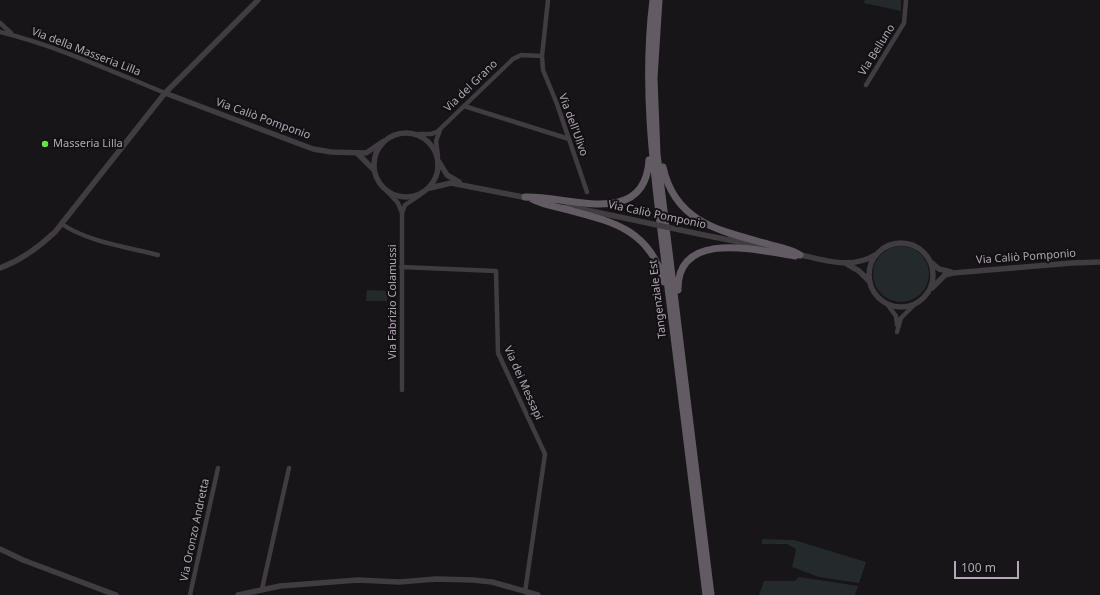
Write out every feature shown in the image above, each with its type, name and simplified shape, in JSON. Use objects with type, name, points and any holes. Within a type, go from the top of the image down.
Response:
[{"type":"highway","name":"Tangenziale Est","points":[[654,0],[649,47],[649,110],[653,163],[706,595]]},
{"type":"highway","name":"Tangenziale Est","points":[[659,0],[654,78],[654,118],[711,595]]},
{"type":"highway","points":[[524,197],[607,204],[616,204],[629,198],[640,188],[648,169],[647,116],[649,110]]},
{"type":"highway","points":[[654,118],[665,176],[672,193],[686,211],[701,222],[712,227],[802,255]]},
{"type":"highway","points":[[532,199],[621,226],[645,244],[656,259],[662,277],[671,329],[674,335]]},
{"type":"highway","points":[[680,344],[682,338],[678,280],[685,264],[696,255],[702,251],[716,247],[800,257],[802,255]]},
{"type":"street","points":[[0,268],[33,252],[62,224],[165,93],[258,0]]},
{"type":"street","name":"Via dell'Ulivo","points":[[548,0],[542,64],[587,192]]},
{"type":"street","name":"Via Belluno","points":[[866,85],[904,23],[906,0]]},
{"type":"street","points":[[0,22],[12,35]]},
{"type":"street","name":"Via della Masseria Lilla","points":[[0,32],[71,55],[165,93]]},
{"type":"street","name":"Via del Grano","points":[[442,126],[521,54],[542,56]]},
{"type":"street","name":"Via Caliò Pomponio","points":[[165,93],[313,149],[356,153],[370,152],[384,141],[399,133],[419,134],[428,140],[438,159],[451,178],[467,185]]},
{"type":"street","points":[[464,106],[569,139]]},
{"type":"street","points":[[419,134],[433,134],[442,126]]},
{"type":"street","points":[[438,159],[436,141],[442,126]]},
{"type":"street","points":[[374,171],[375,155],[384,141]]},
{"type":"street","points":[[356,153],[365,159],[374,171],[377,180],[398,203],[402,213]]},
{"type":"street","name":"Via Caliò Pomponio","points":[[428,189],[437,176],[438,159]]},
{"type":"street","name":"Via Caliò Pomponio","points":[[420,195],[428,189],[446,183],[467,185],[843,263],[860,262],[877,254],[884,248],[901,243],[918,248],[939,269],[953,273]]},
{"type":"street","points":[[387,191],[400,197],[420,195]]},
{"type":"street","points":[[402,213],[405,205],[420,195]]},
{"type":"street","name":"Via Fabrizio Colamussi","points":[[402,213],[402,390]]},
{"type":"street","points":[[62,224],[70,230],[89,237],[158,255]]},
{"type":"street","points":[[870,282],[869,272],[872,262],[877,254]]},
{"type":"street","points":[[930,261],[934,280],[931,289]]},
{"type":"street","name":"Via Caliò Pomponio","points":[[914,305],[921,301],[945,275],[953,273],[1100,262]]},
{"type":"street","name":"Via Caliò Pomponio","points":[[843,263],[859,271],[870,282],[876,295],[887,304]]},
{"type":"street","name":"Via dei Messapi","points":[[401,267],[496,271],[498,353],[545,457],[525,592]]},
{"type":"street","points":[[887,304],[900,308],[914,305]]},
{"type":"street","points":[[887,304],[896,316],[897,332],[901,318],[914,305]]},
{"type":"street","name":"Via Oronzo Andretta","points":[[190,595],[218,468]]},
{"type":"street","points":[[262,589],[289,468]]},
{"type":"street","points":[[0,549],[23,560],[116,595]]},
{"type":"street","points":[[238,595],[262,589],[358,580],[399,582],[436,579],[492,582],[538,595]]},
{"type":"shaded area","points":[[865,0],[901,0],[901,11],[864,3]]},
{"type":"shaded area","points":[[895,246],[907,246],[917,250],[925,258],[929,268],[929,280],[925,290],[917,298],[907,302],[895,302],[885,298],[877,290],[873,280],[873,268],[877,258],[885,250]]},
{"type":"shaded area","points":[[367,290],[387,291],[387,301],[366,301]]},
{"type":"shaded area","points":[[762,539],[794,540],[866,562],[859,583],[819,577],[792,567],[796,549],[787,544],[762,544]]},
{"type":"shaded area","points":[[799,577],[858,586],[855,595],[759,595],[764,581],[795,581]]},
{"type":"place","name":"Masseria Lilla","points":[[45,144]]}]
